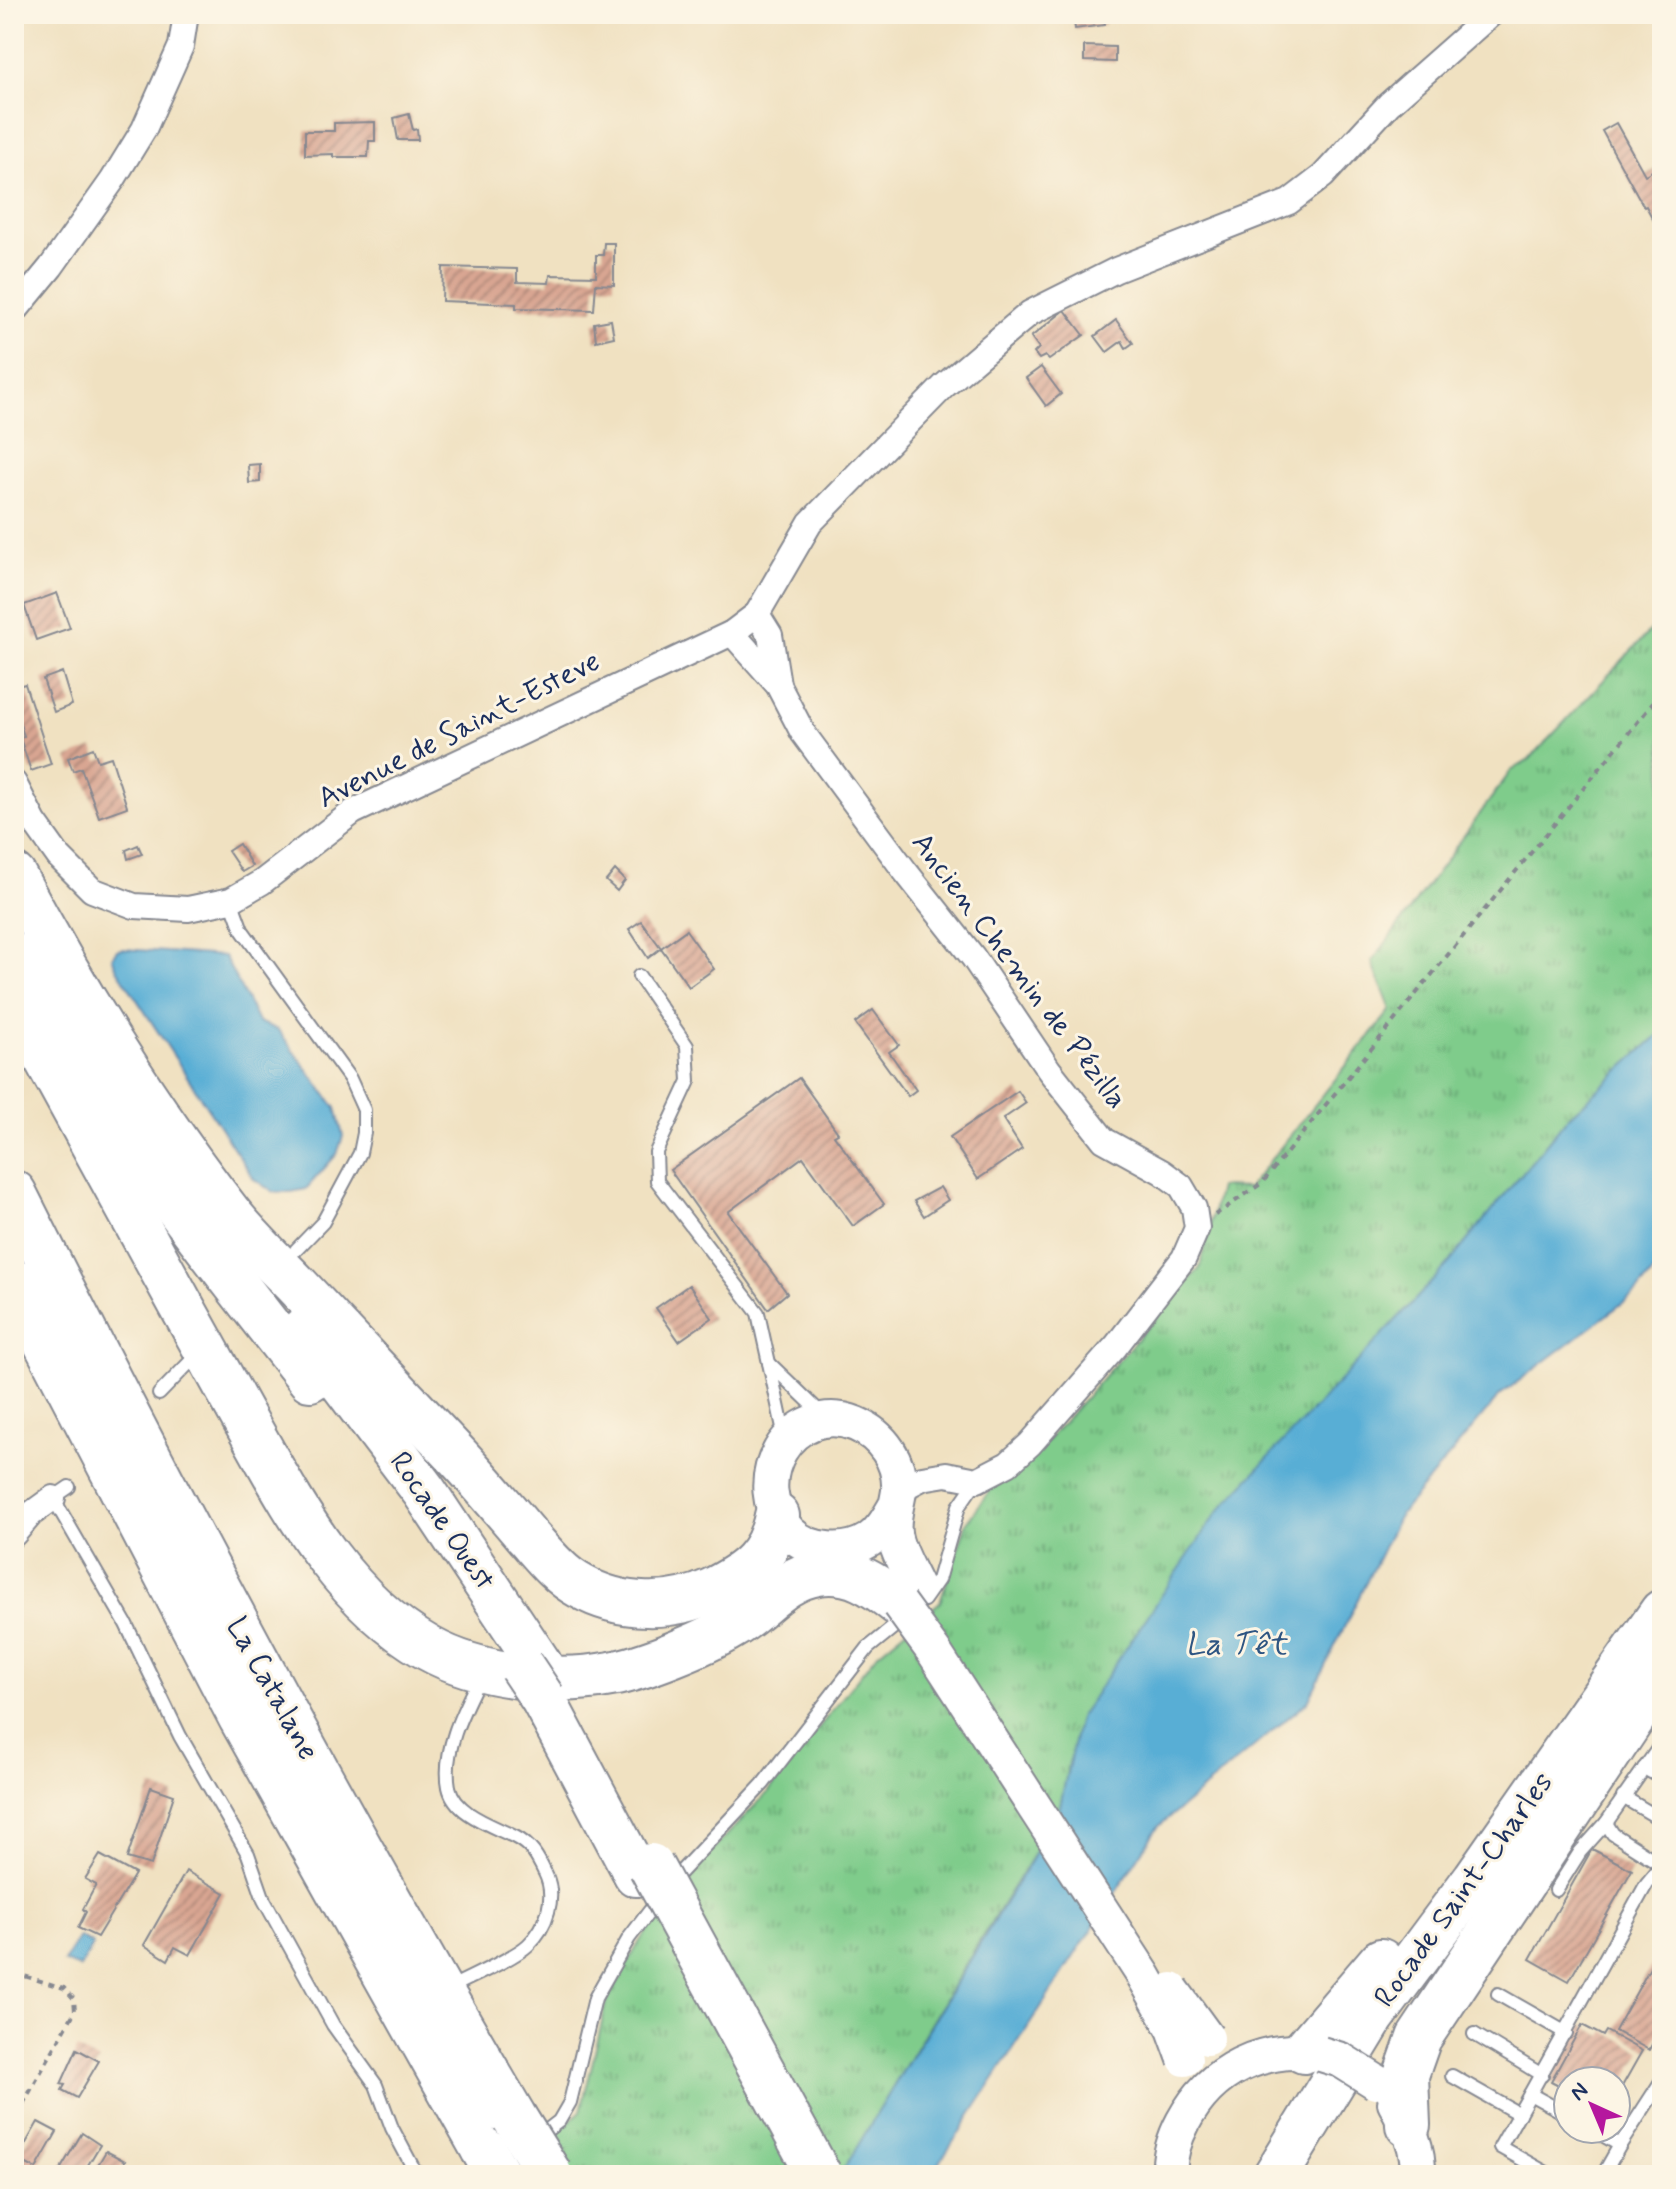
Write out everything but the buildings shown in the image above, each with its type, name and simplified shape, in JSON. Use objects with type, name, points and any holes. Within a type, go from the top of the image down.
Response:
[{"type":"highway","points":[[14,876],[105,1037],[155,1113],[230,1215],[462,1461],[549,1561],[577,1585],[599,1595],[634,1604],[669,1604],[703,1595],[733,1580],[758,1560],[773,1538],[777,1516]]},
{"type":"highway","name":"Rocade Ouest","points":[[14,900],[71,1002],[180,1171],[424,1491],[529,1680],[819,2175]]},
{"type":"highway","name":"Rocade Ouest","points":[[14,956],[55,1030],[134,1150],[410,1510],[529,1680]]},
{"type":"highway","points":[[14,1000],[82,1129],[299,1518],[344,1578],[385,1619],[427,1647],[457,1662],[529,1680],[610,1674],[664,1657],[733,1627],[784,1584],[817,1573],[848,1573],[908,1596]]},
{"type":"highway","name":"La Catalane","points":[[14,1193],[117,1399],[264,1674],[441,1993],[508,2158]]},
{"type":"highway","name":"La Catalane","points":[[14,1282],[241,1718],[508,2158]]},
{"type":"highway","points":[[664,1657],[701,1637],[728,1617],[770,1577],[819,1548]]},
{"type":"highway","points":[[1312,2053],[1429,1892],[1662,1594]]},
{"type":"highway","name":"Rocade Saint-Charles","points":[[1276,2175],[1373,2016],[1475,1879],[1662,1612]]},
{"type":"highway","name":"Rocade Saint-Charles","points":[[1301,2175],[1390,2027],[1662,1654]]},
{"type":"highway","points":[[1408,2125],[1406,2075],[1419,2038],[1662,1674]]},
{"type":"highway","name":"Rocade Ouest","points":[[643,1870],[801,2175]]},
{"type":"main road","points":[[908,1596],[865,1562],[819,1548],[791,1534],[777,1516],[769,1485],[771,1469],[786,1441],[805,1427],[828,1420],[853,1423],[875,1435],[892,1454],[898,1471],[894,1535],[908,1596],[934,1652],[1144,1976],[1174,2029],[1196,2048],[1224,2047],[1258,2056]]},
{"type":"main road","points":[[819,1548],[848,1548],[868,1540],[884,1526],[897,1498]]},
{"type":"main road","points":[[1193,2103],[1196,2048]]},
{"type":"main road","points":[[1170,2175],[1177,2134],[1193,2103],[1211,2083],[1233,2067],[1258,2056],[1281,2052],[1312,2053],[1341,2060],[1376,2082],[1394,2102],[1408,2125],[1420,2172]]},
{"type":"street","points":[[14,312],[51,267],[112,181],[144,129],[181,46],[186,14]]},
{"type":"street","points":[[757,614],[810,523],[944,386],[1030,313],[1116,270],[1289,202],[1323,176],[1389,104],[1491,14]]},
{"type":"street","name":"Avenue de Saint-Esteve","points":[[14,783],[34,822],[59,857],[92,890],[134,906],[188,909],[231,900],[262,882],[353,812],[732,633],[757,614]]},
{"type":"street","name":"Ancien Chemin de Pézilla","points":[[757,614],[770,635],[778,685]]},
{"type":"street","name":"Ancien Chemin de Pézilla","points":[[732,633],[778,685],[803,733],[973,957],[1049,1070],[1104,1140],[1181,1186],[1194,1208],[1197,1228]]},
{"type":"street","points":[[897,1498],[922,1478],[946,1474],[977,1480],[1008,1464],[1030,1444],[1116,1346],[1184,1258],[1197,1228]]},
{"type":"street","points":[[14,1534],[31,1514],[61,1492]]},
{"type":"lane","points":[[231,900],[242,930],[350,1079],[364,1110],[360,1153],[323,1222],[296,1250]]},
{"type":"lane","points":[[639,976],[687,1046],[689,1081],[656,1152],[657,1181],[758,1313],[786,1441]]},
{"type":"lane","points":[[159,1394],[190,1362]]},
{"type":"lane","points":[[769,1363],[828,1420]]},
{"type":"lane","points":[[508,2158],[559,2121],[570,2102],[595,1998],[629,1938],[675,1876],[763,1784],[868,1648],[929,1596],[938,1580],[959,1506],[977,1480]]},
{"type":"lane","points":[[61,1492],[180,1736],[248,1854],[264,1900],[333,2025],[376,2085],[392,2128],[417,2175]]},
{"type":"lane","points":[[441,1993],[528,1945],[551,1907],[550,1883],[536,1853],[516,1837],[494,1829],[468,1813],[449,1790],[449,1760],[463,1713],[529,1680]]},
{"type":"lane","points":[[1556,1890],[1580,1852],[1606,1823],[1662,1743]]},
{"type":"lane","points":[[1644,1768],[1662,1778]]},
{"type":"lane","points":[[1623,1797],[1662,1820]]},
{"type":"lane","points":[[1550,2175],[1500,2147],[1647,1883],[1662,1865],[1613,1834],[1606,1823]]},
{"type":"lane","points":[[1498,1994],[1566,2033]]},
{"type":"lane","points":[[1474,2034],[1542,2075]]},
{"type":"lane","points":[[1452,2076],[1519,2114]]},
{"type":"lane","points":[[1632,2126],[1662,2080]]},
{"type":"lane","points":[[1530,2094],[1552,2106]]},
{"type":"lane","points":[[1603,2175],[1620,2145]]},
{"type":"path","points":[[1197,1228],[1262,1183],[1662,692]]},
{"type":"path","points":[[14,1973],[64,1988],[74,1999],[75,2011],[14,2120]]},
{"type":"green space","points":[[1662,618],[1662,1032],[1568,1117],[1079,1718],[1058,1815],[840,2175],[508,2175],[581,2111],[607,2001],[640,1941],[685,1879],[770,1790],[875,1656],[940,1602],[967,1522],[990,1490],[1022,1469],[1200,1268],[1219,1187],[1248,1188],[1391,1010],[1372,962],[1511,771],[1529,760]]},
{"type":"water","points":[[117,950],[224,956],[258,1022],[278,1030],[336,1108],[343,1136],[337,1154],[306,1189],[273,1192],[254,1179],[117,969],[112,957]]},
{"type":"water","name":"La Têt","points":[[1662,1032],[1662,1262],[1636,1293],[1500,1395],[1398,1517],[1308,1701],[1158,1827],[935,2170],[935,2175],[840,2175],[1058,1815],[1079,1718],[1217,1513],[1450,1262],[1568,1117]]},
{"type":"water","points":[[79,1937],[93,1944],[80,1968],[64,1962]]}]
